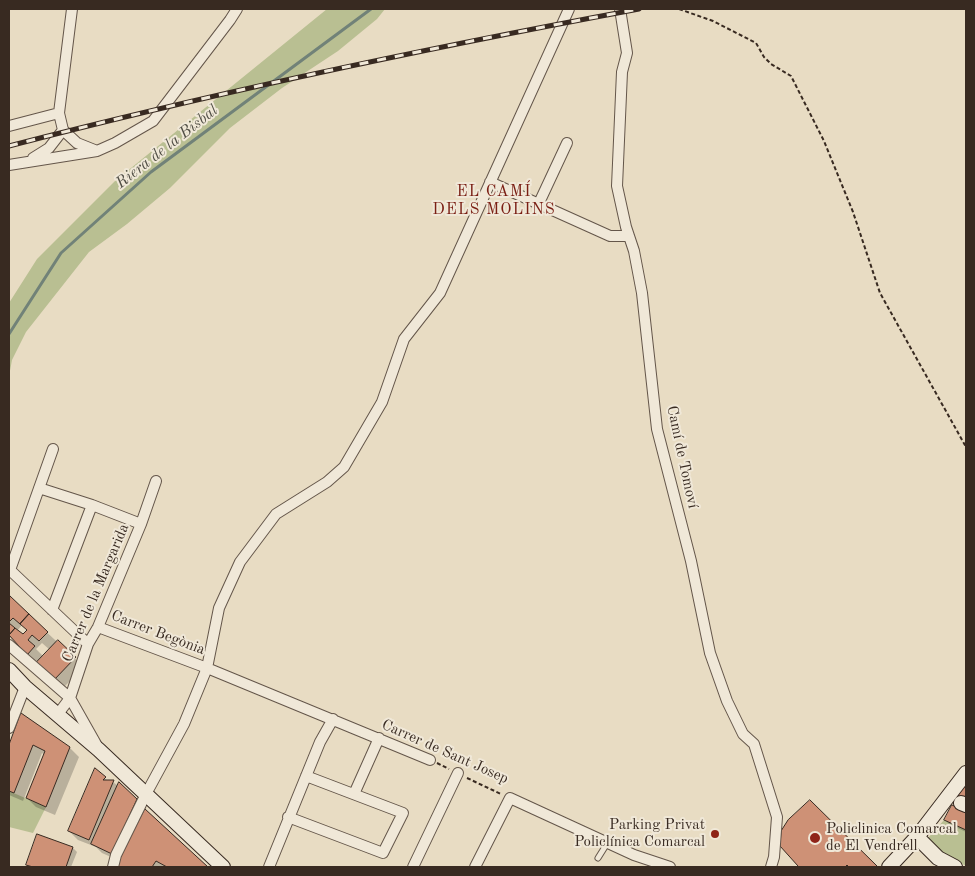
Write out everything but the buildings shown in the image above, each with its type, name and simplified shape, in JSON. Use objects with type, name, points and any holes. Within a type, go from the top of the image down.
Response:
[{"type":"street","points":[[72,9],[59,113],[63,130],[77,143],[97,151]]},
{"type":"street","points":[[9,165],[30,160],[97,151],[115,144],[153,121],[237,9]]},
{"type":"street","points":[[113,867],[116,855],[146,794],[184,724],[207,668],[219,608],[240,562],[276,514],[327,482],[344,467],[382,402],[404,339],[440,293],[569,9]]},
{"type":"street","name":"Camí de Tomoví","points":[[620,9],[627,53],[622,72],[617,186],[634,251],[642,293],[657,429],[691,561],[710,653],[727,702],[743,734],[754,744],[777,817],[774,857],[771,867]]},
{"type":"street","points":[[9,126],[59,113]]},
{"type":"street","points":[[30,160],[49,148],[63,130]]},
{"type":"street","points":[[539,203],[567,143]]},
{"type":"street","points":[[490,182],[610,236],[629,236]]},
{"type":"street","points":[[53,448],[10,570],[88,644]]},
{"type":"street","name":"Carrer de la Margarida","points":[[58,714],[70,698],[88,644],[98,627],[141,524],[156,481]]},
{"type":"street","points":[[40,488],[141,524]]},
{"type":"street","points":[[52,610],[92,505]]},
{"type":"street","name":"Carrer Begònia","points":[[98,627],[207,668]]},
{"type":"street","points":[[9,645],[70,698],[100,752]]},
{"type":"street","name":"Carrer de Sant Josep","points":[[207,668],[430,760]]},
{"type":"street","points":[[9,670],[25,687],[100,752],[223,867]]},
{"type":"street","points":[[9,728],[25,687]]},
{"type":"street","points":[[268,867],[320,742],[333,719]]},
{"type":"street","points":[[354,794],[379,738]]},
{"type":"street","points":[[413,867],[458,773]]},
{"type":"street","points":[[888,867],[917,837],[966,773]]},
{"type":"street","points":[[288,817],[383,853],[403,813],[306,776]]},
{"type":"street","points":[[475,867],[510,798]]},
{"type":"street","name":"Carrer de Sant Josep","points":[[510,798],[634,854],[670,867]]},
{"type":"street","points":[[917,837],[938,858],[954,867]]},
{"type":"lane","points":[[598,858],[608,842]]},
{"type":"path","points":[[679,9],[713,21],[756,43],[764,57],[771,64],[791,76],[824,141],[853,212],[880,293],[966,447]]},
{"type":"path","name":"Carrer de Sant Josep","points":[[430,760],[510,798]]},
{"type":"green space","points":[[327,9],[385,9],[377,19],[338,51],[282,88],[230,128],[170,188],[127,224],[89,252],[26,332],[12,360],[9,376],[9,303],[37,259],[115,181]]},
{"type":"green space","points":[[9,791],[46,807],[33,833],[9,827]]},
{"type":"green space","points":[[944,820],[966,830],[966,866],[942,852],[928,838]]},
{"type":"waterway","name":"Riera de la Bisbal","points":[[9,334],[61,253],[151,172],[371,9]]},
{"type":"railway","points":[[9,146],[244,89],[481,39],[639,9]]},
{"type":"place","name":"Parking Privat Policlínica Comarcal","points":[[715,834]]},
{"type":"place","name":"Policlinica Comarcal de El Vendrell","points":[[815,838]]},
{"type":"district","name":"EL CAMÍ DELS MOLINS","points":[[494,201]]}]
